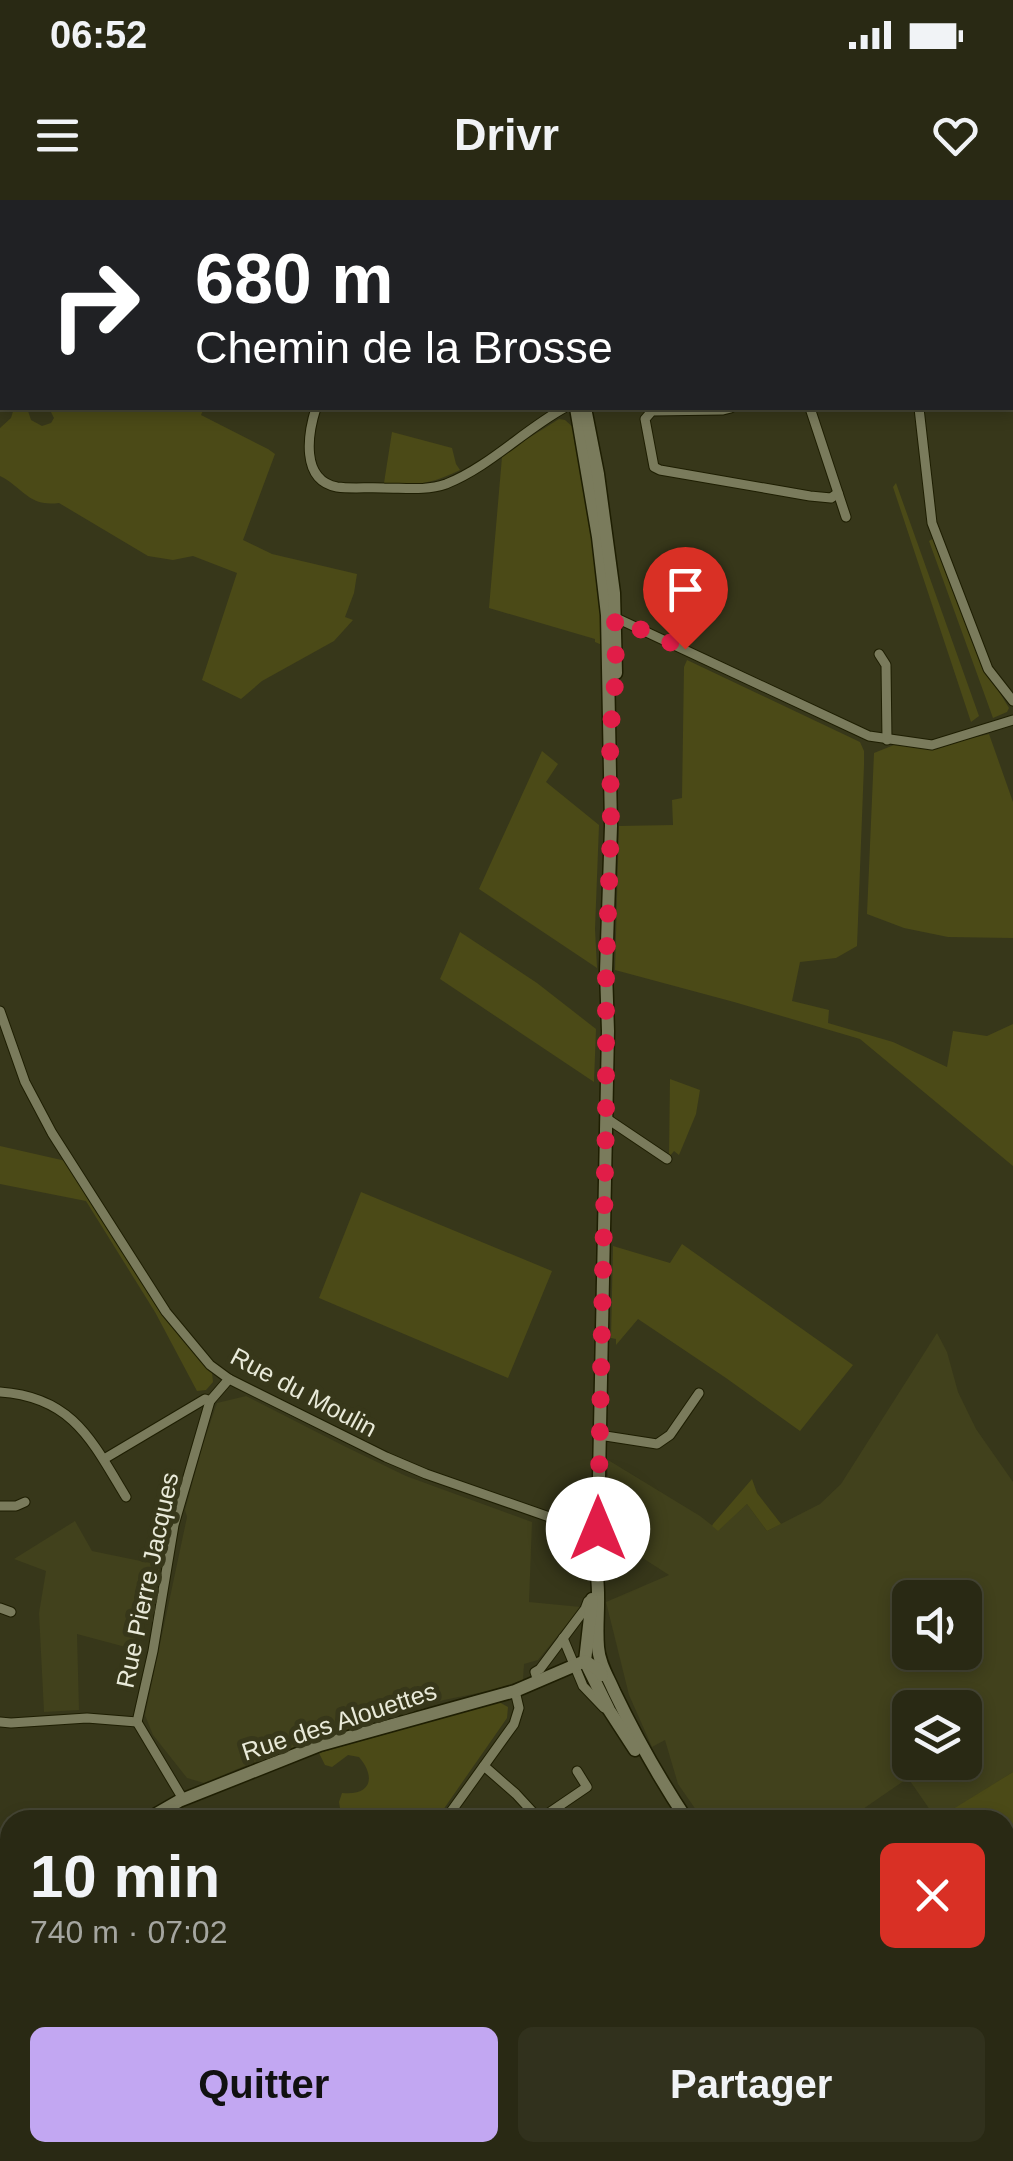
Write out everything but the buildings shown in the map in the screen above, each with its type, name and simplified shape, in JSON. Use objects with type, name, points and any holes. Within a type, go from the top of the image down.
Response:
[{"type":"main road","points":[[576,410],[611,616],[616,674],[610,735],[598,1647],[588,1667]]},
{"type":"main road","points":[[585,410],[614,592],[611,616]]},
{"type":"main road","points":[[597,1577],[592,1594],[588,1667],[638,1754],[680,1810]]},
{"type":"main road","points":[[588,1667],[600,1670],[656,1775]]},
{"type":"main road","name":"Rue des Alouettes","points":[[164,1810],[320,1745],[588,1667]]},
{"type":"street","points":[[315,410],[309,457],[322,480],[336,486],[426,489],[446,484],[561,410]]},
{"type":"street","points":[[541,410],[547,418]]},
{"type":"street","points":[[723,410],[652,411],[644,419],[654,466],[810,496],[831,498],[838,494]]},
{"type":"street","points":[[811,410],[846,517]]},
{"type":"street","points":[[919,410],[932,523],[988,669],[1013,700]]},
{"type":"street","points":[[611,616],[869,736],[932,744],[1013,720]]},
{"type":"street","points":[[879,654],[886,665],[887,740]]},
{"type":"street","name":"Rue du Moulin","points":[[0,1011],[20,1072],[52,1133],[166,1312],[210,1365],[229,1379],[386,1457],[598,1534]]},
{"type":"street","points":[[606,1118],[668,1159]]},
{"type":"street","name":"Rue Pierre Jacques","points":[[0,1722],[87,1718],[136,1722],[153,1650],[174,1525],[210,1402],[229,1379]]},
{"type":"street","points":[[0,1392],[34,1397],[60,1409],[88,1434],[126,1498]]},
{"type":"street","points":[[599,1435],[657,1444],[670,1434],[699,1393]]},
{"type":"street","points":[[104,1460],[204,1399],[210,1402]]},
{"type":"street","points":[[0,1506],[25,1502]]},
{"type":"street","points":[[544,1678],[535,1672],[585,1609],[592,1594]]},
{"type":"street","points":[[563,1638],[588,1667]]},
{"type":"street","points":[[453,1810],[518,1716],[515,1690]]},
{"type":"street","points":[[136,1722],[184,1799]]},
{"type":"street","points":[[484,1766],[531,1810]]},
{"type":"street","points":[[554,1810],[587,1787],[577,1771]]},
{"type":"shaded area","points":[[13,410],[28,410],[31,420],[42,426],[54,418],[50,410],[203,410],[201,415],[275,454],[243,540],[272,554],[357,574],[345,617],[353,620],[334,641],[262,681],[241,699],[202,680],[237,573],[193,556],[173,560],[148,556],[59,503],[33,499],[0,476],[0,428]]},
{"type":"shaded area","points":[[559,419],[575,429],[602,589],[602,645],[595,639],[489,608],[502,457]]},
{"type":"shaded area","points":[[392,432],[452,448],[460,470],[423,483],[384,483]]},
{"type":"shaded area","points":[[896,483],[979,716],[971,722],[893,487]]},
{"type":"shaded area","points":[[934,538],[986,670],[1009,708],[993,718],[929,541]]},
{"type":"shaded area","points":[[687,660],[860,742],[864,765],[857,946],[836,958],[800,962],[792,1001],[829,1010],[828,1023],[893,1042],[947,1067],[953,1031],[987,1036],[1013,1024],[1013,1166],[860,1039],[615,970],[619,826],[673,825],[672,800],[682,798]]},
{"type":"shaded area","points":[[989,734],[1013,802],[1013,938],[948,937],[904,928],[867,914],[874,753],[894,745],[934,747]]},
{"type":"shaded area","points":[[542,751],[558,764],[546,782],[599,825],[597,968],[479,889]]},
{"type":"shaded area","points":[[460,932],[537,983],[596,1029],[594,1082],[440,979]]},
{"type":"shaded area","points":[[670,1079],[700,1090],[696,1114],[679,1155],[674,1151],[669,1157]]},
{"type":"shaded area","points":[[0,1146],[66,1161],[193,1350],[212,1372],[213,1382],[206,1390],[197,1391],[155,1312],[86,1201],[0,1184]]},
{"type":"shaded area","points":[[361,1192],[552,1271],[508,1378],[319,1298]]},
{"type":"shaded area","points":[[682,1244],[853,1365],[800,1431],[638,1319],[616,1345],[616,1339],[611,1338],[613,1246],[670,1263]]},
{"type":"shaded area","points":[[937,1333],[976,1429],[1013,1482],[1013,1772],[953,1810],[930,1810],[909,1780],[982,1780],[982,1690],[892,1690],[892,1780],[905,1780],[862,1810],[696,1810],[678,1784],[665,1740],[652,1747],[629,1695],[606,1602],[669,1575],[607,1535],[608,1460],[718,1530],[747,1504],[767,1531],[820,1504],[841,1484]]},
{"type":"shaded area","points":[[246,1396],[406,1476],[532,1522],[529,1602],[581,1607],[538,1660],[524,1664],[523,1680],[444,1700],[276,1753],[204,1783],[187,1778],[153,1735],[145,1715],[187,1517],[185,1510],[203,1444],[217,1403]]},
{"type":"shaded area","points":[[752,1479],[757,1493],[781,1524],[767,1531],[747,1504],[718,1531],[713,1524]]},
{"type":"shaded area","points":[[75,1521],[92,1551],[160,1565],[153,1606],[143,1606],[133,1649],[77,1634],[79,1710],[44,1712],[39,1613],[46,1571],[14,1559]]},
{"type":"shaded area","points":[[499,1702],[508,1707],[507,1718],[443,1810],[340,1810],[342,1793],[364,1788],[368,1772],[359,1757],[348,1755],[332,1767],[325,1765],[319,1753]]},
{"type":"shaded area","points":[[1013,1772],[1013,1810],[952,1810]]},
{"type":"route","points":[[598,1529],[615,618],[685,649]]}]
